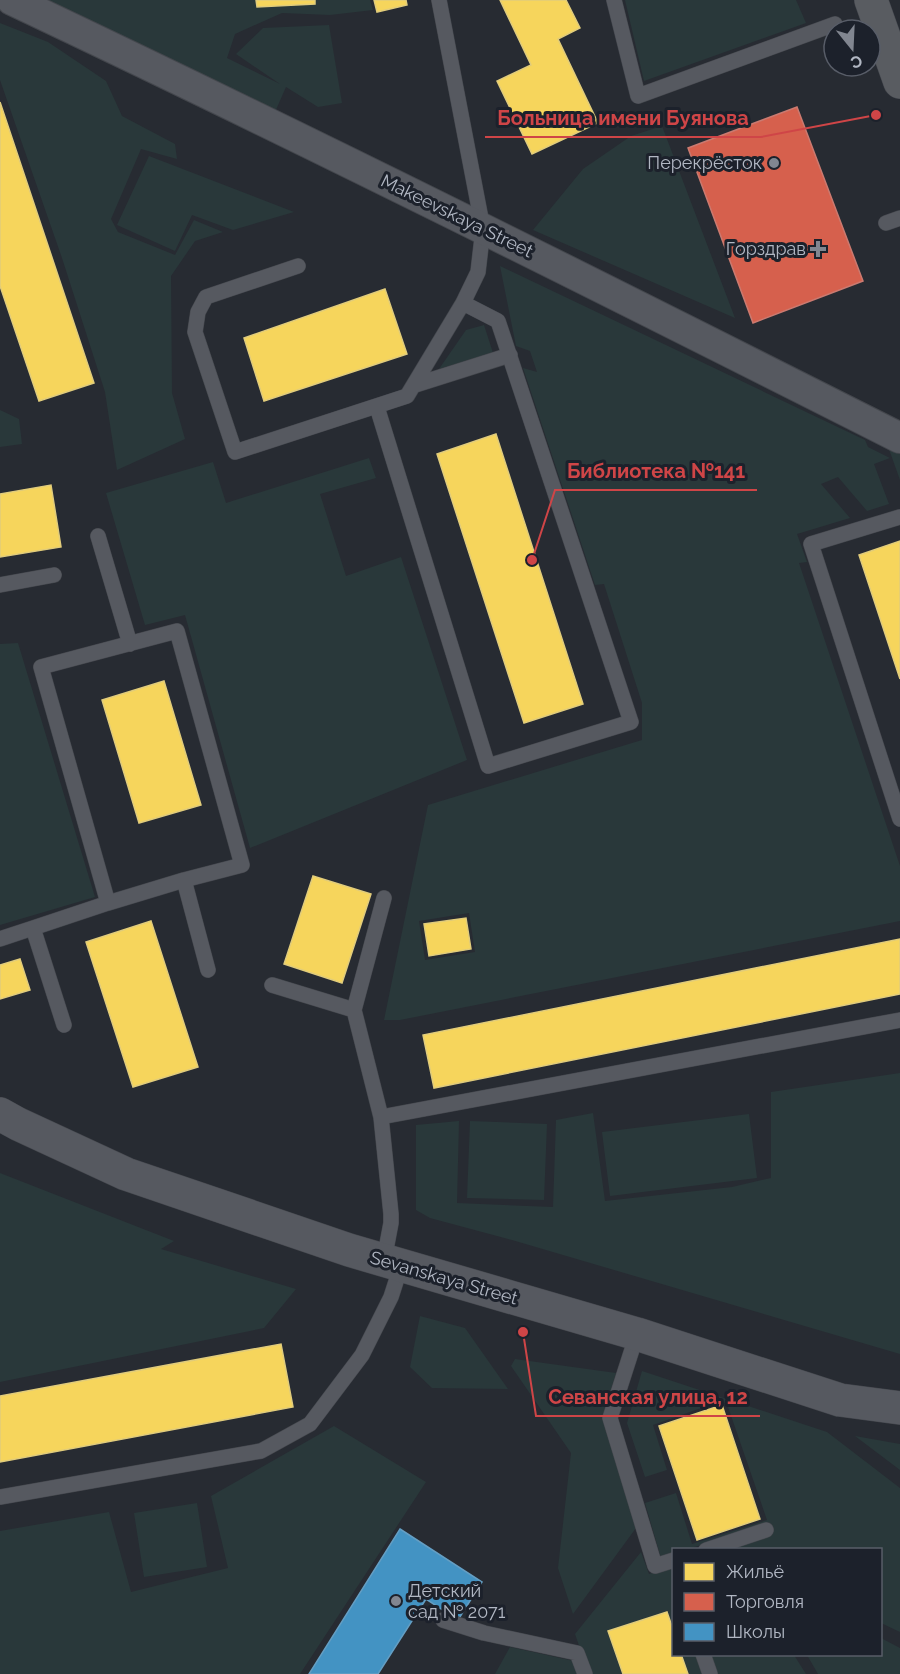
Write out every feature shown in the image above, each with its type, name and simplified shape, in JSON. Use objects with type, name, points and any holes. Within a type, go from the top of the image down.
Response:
[{"type":"main road","points":[[871,0],[900,82]]},
{"type":"street","name":"Makeevskaya Street","points":[[12,0],[483,229],[900,438]]},
{"type":"street","name":"Sevanskaya Street","points":[[0,1114],[126,1174],[349,1250],[637,1334],[840,1400],[900,1408]]},
{"type":"lane","points":[[298,266],[207,297],[198,312],[195,332],[235,452],[407,396],[463,303],[478,272],[483,229],[439,0]]},
{"type":"lane","points":[[614,0],[638,96],[822,29]]},
{"type":"lane","points":[[377,407],[488,766],[631,722],[498,321],[463,303]]},
{"type":"lane","points":[[415,384],[510,355]]},
{"type":"lane","points":[[900,517],[811,544],[900,819]]},
{"type":"lane","points":[[98,536],[130,644]]},
{"type":"lane","points":[[0,585],[54,575]]},
{"type":"lane","points":[[0,939],[108,903],[242,865],[177,631],[41,667],[108,903]]},
{"type":"lane","points":[[184,880],[208,970]]},
{"type":"lane","points":[[0,1497],[261,1451],[310,1424],[362,1355],[391,1297],[391,1214],[381,1117],[354,1011],[384,898]]},
{"type":"lane","points":[[33,928],[64,1025]]},
{"type":"lane","points":[[272,985],[354,1011]]},
{"type":"lane","points":[[381,1117],[900,1020]]},
{"type":"lane","points":[[637,1334],[610,1418],[655,1566],[672,1561]]},
{"type":"lane","points":[[712,1548],[766,1530]]},
{"type":"lane","points":[[443,1620],[484,1633],[577,1653],[585,1674]]},
{"type":"lane","points":[[704,1656],[710,1674]]},
{"type":"shaded area","points":[[45,0],[256,0],[257,7],[315,4],[315,0],[370,0],[373,10],[330,15],[282,13],[235,34],[227,58],[280,84],[236,54],[263,28],[329,25],[342,103],[318,107],[286,87],[275,112]]},
{"type":"shaded area","points":[[625,0],[796,0],[806,23],[644,81]]},
{"type":"shaded area","points":[[0,23],[48,42],[106,81],[122,116],[175,144],[177,159],[141,149],[111,219],[118,232],[175,255],[194,220],[223,232],[195,241],[171,276],[172,393],[185,439],[117,470],[105,392],[62,258],[0,80]]},
{"type":"shaded area","points":[[662,126],[735,318],[533,230],[583,169],[631,136]]},
{"type":"shaded area","points":[[149,156],[294,212],[233,230],[192,215],[175,251],[117,225]]},
{"type":"shaded area","points":[[500,266],[865,440],[868,447],[890,458],[874,464],[889,504],[867,511],[838,477],[821,484],[850,518],[797,534],[807,562],[799,563],[900,866],[900,921],[400,1020],[384,1020],[428,805],[642,740],[642,703],[604,584],[595,585],[523,368],[537,372],[530,351],[516,346]],"holes":[[[469,913],[475,952],[425,960],[419,921]]]},
{"type":"shaded area","points":[[484,325],[493,353],[439,369],[466,330]]},
{"type":"shaded area","points":[[0,410],[19,419],[22,444],[0,447]]},
{"type":"shaded area","points":[[885,438],[900,446],[900,480]]},
{"type":"shaded area","points":[[369,458],[376,478],[320,494],[346,576],[401,557],[467,760],[250,848],[185,615],[145,625],[106,493],[213,462],[226,503]]},
{"type":"shaded area","points":[[18,643],[95,897],[0,925],[0,644]]},
{"type":"shaded area","points":[[900,1073],[900,1354],[430,1218],[416,1210],[416,1125],[459,1121],[457,1203],[553,1207],[556,1120],[593,1113],[605,1201],[732,1187],[771,1178],[771,1092]]},
{"type":"shaded area","points":[[749,1114],[757,1178],[610,1196],[602,1132]]},
{"type":"shaded area","points":[[470,1121],[547,1124],[544,1200],[467,1198]]},
{"type":"shaded area","points":[[0,1173],[174,1241],[161,1249],[296,1289],[264,1328],[0,1382]]},
{"type":"shaded area","points":[[420,1316],[465,1328],[508,1389],[432,1388],[410,1367]]},
{"type":"shaded area","points":[[515,1359],[616,1373],[602,1418],[636,1528],[573,1614],[558,1568],[571,1453],[511,1366]]},
{"type":"shaded area","points":[[642,1371],[827,1432],[900,1488],[900,1632],[882,1623],[882,1548],[732,1547],[772,1535],[769,1525],[691,1548],[672,1548],[672,1554],[661,1558],[645,1503],[676,1493],[692,1544],[767,1520],[727,1404],[721,1401],[653,1425],[667,1470],[645,1477],[627,1423]]},
{"type":"shaded area","points":[[334,1426],[426,1482],[300,1674],[0,1674],[0,1531],[109,1512],[131,1592],[228,1568],[211,1496]]},
{"type":"shaded area","points":[[855,1436],[900,1444],[900,1470]]},
{"type":"shaded area","points":[[197,1503],[207,1567],[144,1577],[134,1513]]},
{"type":"shaded area","points":[[641,1552],[649,1574],[672,1566],[672,1656],[795,1656],[806,1674],[495,1674],[510,1647],[574,1661],[583,1657],[575,1634]]},
{"type":"shaded area","points":[[882,1639],[900,1648],[900,1674],[818,1674],[808,1656],[882,1656]]},
{"type":"building: Жильё","points":[[256,0],[315,0],[315,4],[257,7]]},
{"type":"building: Жильё","points":[[374,0],[406,0],[407,5],[377,12]]},
{"type":"building: Жильё","points":[[500,0],[566,0],[580,28],[558,39],[598,123],[532,154],[497,81],[531,65]]},
{"type":"building: Жильё","points":[[0,102],[94,383],[39,401],[0,286]]},
{"type":"building: Жильё","points":[[385,289],[407,354],[264,401],[244,338]]},
{"type":"building: Жильё","points":[[496,434],[583,704],[524,723],[437,454]]},
{"type":"building: Жильё","points":[[51,485],[61,547],[0,557],[0,494]]},
{"type":"building: Жильё","points":[[900,541],[900,679],[859,555]]},
{"type":"building: Жильё","points":[[164,681],[201,805],[139,823],[102,700]]},
{"type":"building: Жильё","points":[[313,876],[371,894],[342,983],[284,964]]},
{"type":"building: Жильё","points":[[466,918],[471,949],[429,956],[424,924]]},
{"type":"building: Жильё","points":[[151,921],[198,1067],[133,1087],[86,942]]},
{"type":"building: Жильё","points":[[900,939],[900,994],[434,1088],[423,1035]]},
{"type":"building: Жильё","points":[[20,959],[30,990],[0,999],[0,965]]},
{"type":"building: Жильё","points":[[281,1344],[293,1407],[0,1462],[0,1396]]},
{"type":"building: Жильё","points":[[722,1405],[760,1519],[697,1540],[659,1426]]},
{"type":"building: Жильё","points":[[667,1612],[672,1626],[672,1656],[682,1656],[688,1674],[623,1674],[608,1631]]},
{"type":"building: Торговля","points":[[797,107],[863,281],[753,323],[688,148]]},
{"type":"building: Школы","points":[[400,1529],[482,1582],[458,1620],[426,1599],[378,1674],[309,1674]]},
{"type":"place","name":"Больница имени Буянова","points":[[876,115]]},
{"type":"place","name":"Перекрёсток","points":[[774,163]]},
{"type":"place","name":"Горздрав","points":[[818,249]]},
{"type":"place","name":"Библиотека №141","points":[[532,560]]},
{"type":"place","name":"Севанская улица, 12","points":[[523,1332]]},
{"type":"place","name":"Детский сад № 2071","points":[[396,1601]]}]
